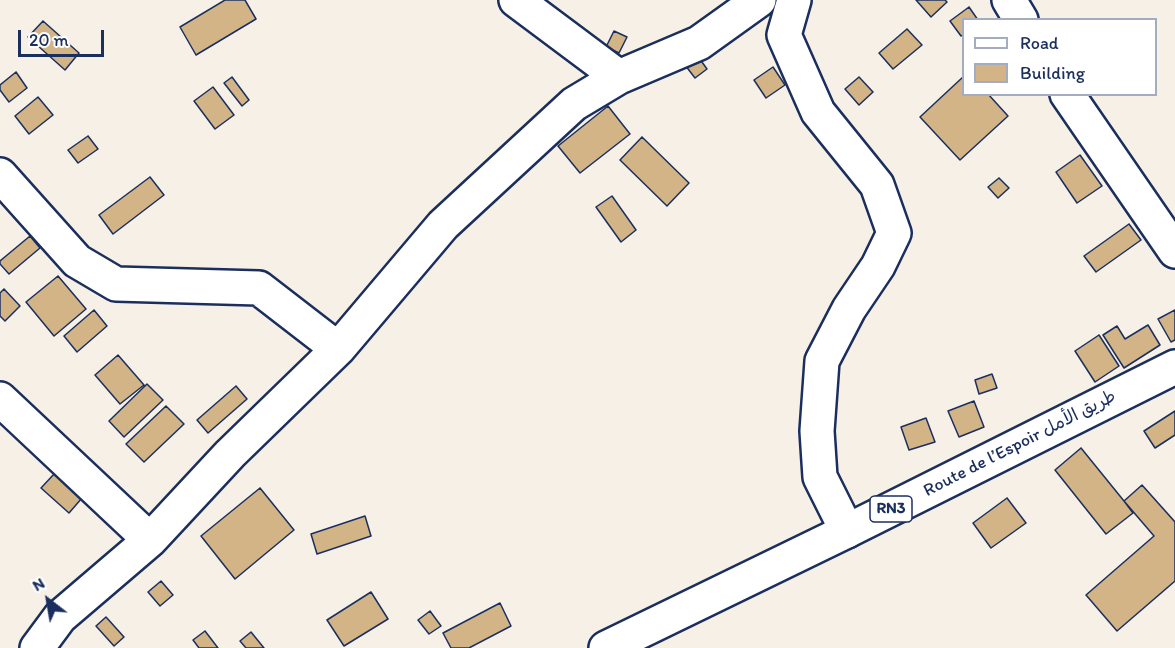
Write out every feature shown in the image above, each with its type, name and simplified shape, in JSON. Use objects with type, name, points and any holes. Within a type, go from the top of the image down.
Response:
[{"type":"main road","points":[[516,0],[620,77]]},
{"type":"main road","points":[[37,648],[60,617],[150,540],[230,454],[338,349],[444,225],[574,104],[620,77],[699,43],[759,0]]},
{"type":"main road","points":[[794,0],[784,34],[818,112],[877,185],[894,233],[878,266],[849,309],[822,361],[817,431],[820,477],[847,531]]},
{"type":"main road","points":[[1009,0],[1020,18]]},
{"type":"main road","points":[[1068,96],[1175,251]]},
{"type":"main road","points":[[0,176],[77,261],[116,284],[259,288],[338,349]]},
{"type":"main road","name":"Route de l’Espoir طريق الأمل","points":[[606,648],[847,531],[1175,367]]},
{"type":"main road","points":[[0,399],[150,540]]},
{"type":"building","points":[[225,0],[245,0],[256,19],[196,55],[180,27]]},
{"type":"building","points":[[916,0],[945,0],[947,2],[931,17]]},
{"type":"building","points":[[969,7],[977,18],[962,18],[961,36],[950,21]]},
{"type":"building","points":[[43,21],[79,53],[65,70],[28,37]]},
{"type":"building","points":[[907,29],[922,45],[893,69],[879,53]]},
{"type":"building","points":[[614,31],[627,37],[619,53],[606,47]]},
{"type":"building","points":[[697,55],[707,69],[695,78],[685,65]]},
{"type":"building","points":[[773,67],[785,85],[766,98],[754,80]]},
{"type":"building","points":[[16,72],[27,88],[9,102],[0,90],[0,85]]},
{"type":"building","points":[[232,77],[249,100],[242,106],[224,83]]},
{"type":"building","points":[[859,77],[873,92],[859,105],[845,89]]},
{"type":"building","points":[[962,78],[962,96],[990,96],[1008,116],[960,160],[920,117]]},
{"type":"building","points":[[213,87],[234,115],[215,129],[194,101]]},
{"type":"building","points":[[38,97],[53,115],[29,134],[15,116]]},
{"type":"building","points":[[608,106],[630,134],[580,173],[558,146]]},
{"type":"building","points":[[88,136],[98,149],[78,163],[68,150]]},
{"type":"building","points":[[642,137],[689,183],[667,206],[620,160]]},
{"type":"building","points":[[1080,155],[1102,186],[1077,203],[1056,172]]},
{"type":"building","points":[[150,177],[164,195],[113,234],[99,215]]},
{"type":"building","points":[[999,178],[1009,188],[998,198],[988,187]]},
{"type":"building","points":[[612,196],[636,230],[621,242],[596,207]]},
{"type":"building","points":[[1129,224],[1141,240],[1096,272],[1084,256]]},
{"type":"building","points":[[30,236],[40,248],[9,274],[0,261]]},
{"type":"building","points":[[58,276],[86,309],[54,336],[26,302]]},
{"type":"building","points":[[4,289],[20,306],[5,321],[0,316],[0,293]]},
{"type":"building","points":[[94,310],[107,326],[77,352],[64,336]]},
{"type":"building","points":[[1175,310],[1175,340],[1171,342],[1158,319]]},
{"type":"building","points":[[1148,325],[1160,345],[1124,368],[1103,335],[1117,326],[1125,339]]},
{"type":"building","points":[[1099,335],[1119,366],[1095,382],[1075,351]]},
{"type":"building","points":[[118,355],[144,385],[120,404],[95,375]]},
{"type":"building","points":[[992,374],[997,388],[979,394],[975,380]]},
{"type":"building","points":[[147,384],[163,400],[124,437],[109,421]]},
{"type":"building","points":[[236,386],[247,399],[208,433],[197,420]]},
{"type":"building","points":[[974,401],[984,427],[959,437],[948,411]]},
{"type":"building","points":[[166,406],[184,424],[144,462],[126,444]]},
{"type":"building","points":[[1175,411],[1175,435],[1155,448],[1144,431]]},
{"type":"building","points":[[926,418],[935,442],[909,450],[901,427]]},
{"type":"building","points":[[1081,448],[1133,513],[1106,534],[1055,470]]},
{"type":"building","points":[[55,473],[82,498],[69,513],[41,488]]},
{"type":"building","points":[[1142,485],[1175,522],[1175,581],[1117,631],[1086,595],[1154,536],[1124,501]]},
{"type":"building","points":[[260,488],[294,530],[235,579],[201,536]]},
{"type":"building","points":[[1007,498],[1026,523],[991,548],[973,523]]},
{"type":"building","points":[[365,516],[371,536],[317,554],[311,534]]},
{"type":"building","points":[[161,581],[173,595],[160,606],[148,592]]},
{"type":"building","points":[[371,592],[388,619],[344,646],[327,620]]},
{"type":"building","points":[[500,603],[511,626],[469,648],[451,648],[443,633]]},
{"type":"building","points":[[430,611],[441,626],[429,634],[418,620]]},
{"type":"building","points":[[106,617],[124,637],[114,646],[96,626]]},
{"type":"building","points":[[205,631],[218,648],[199,648],[193,640]]},
{"type":"building","points":[[251,632],[264,648],[246,648],[240,641]]}]
